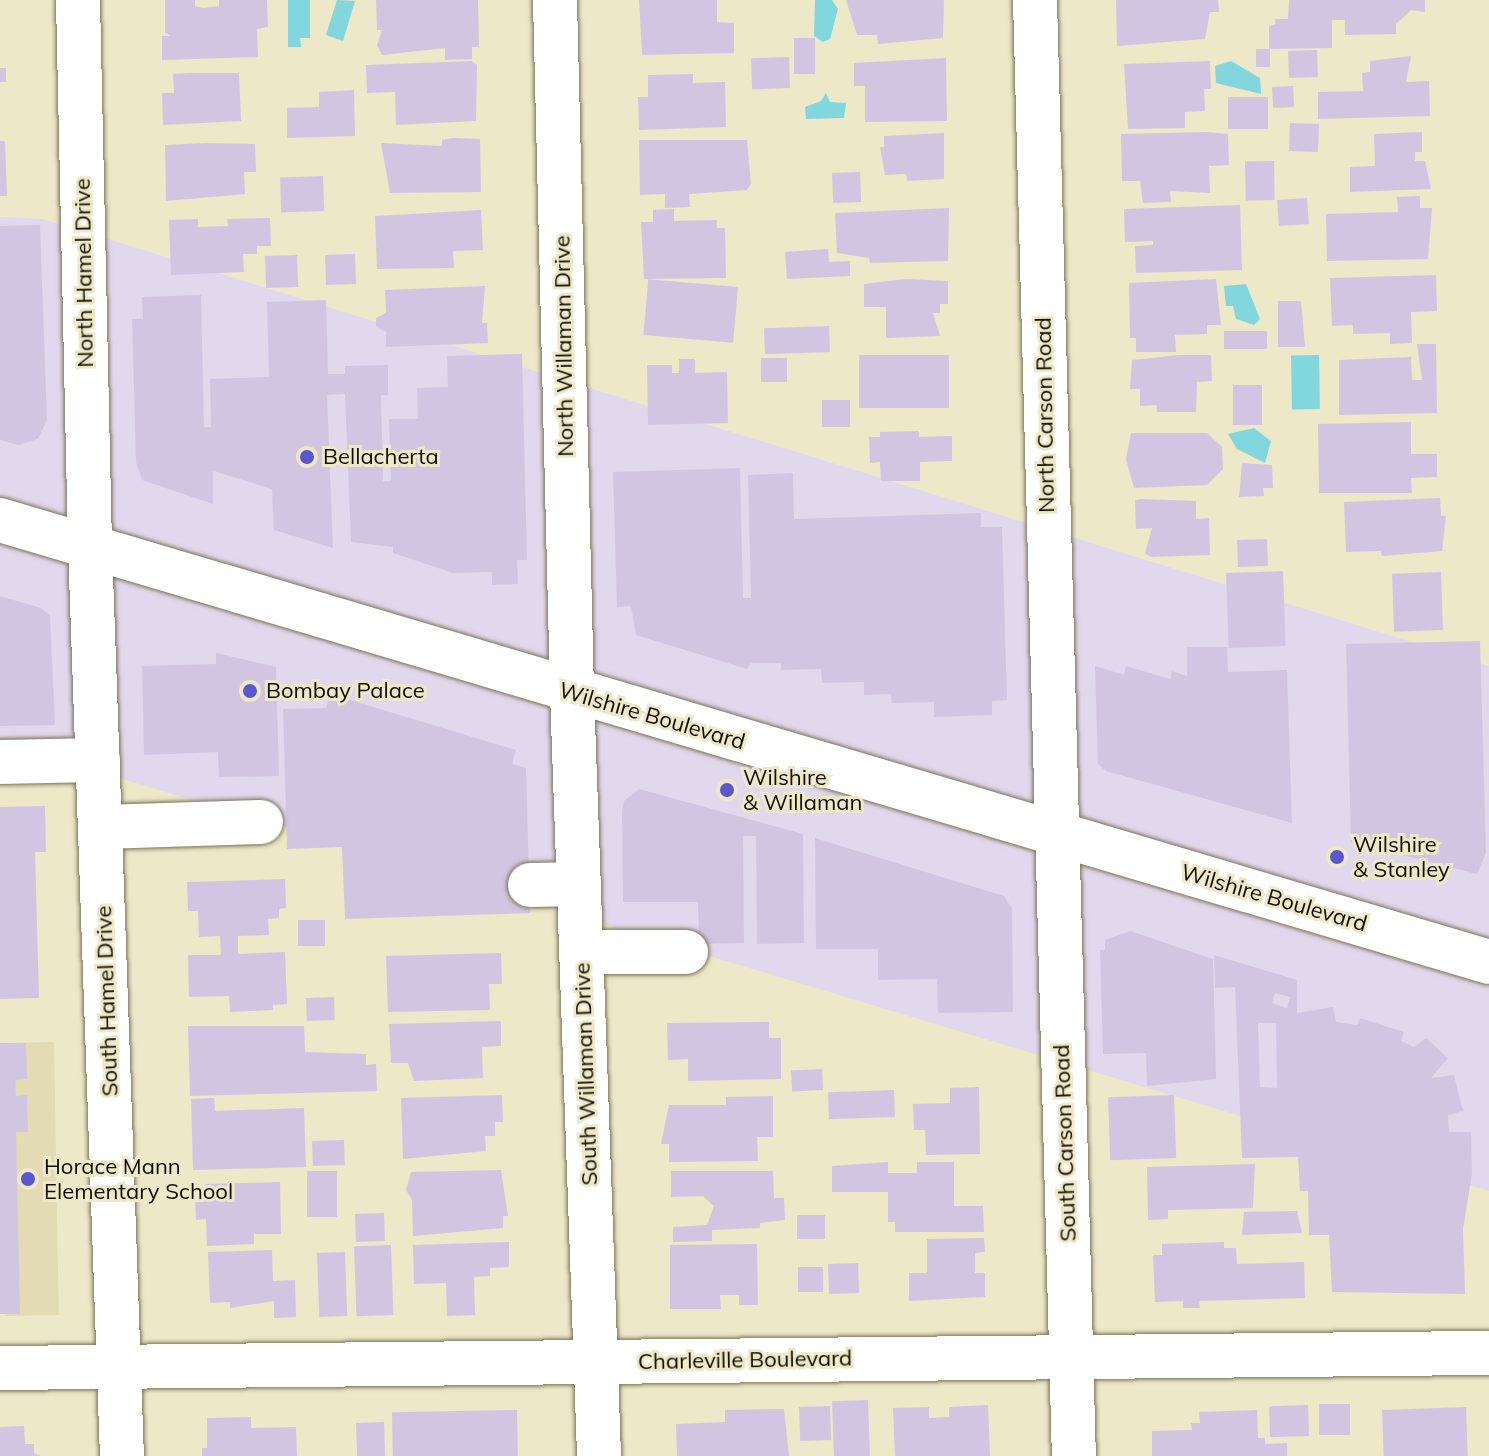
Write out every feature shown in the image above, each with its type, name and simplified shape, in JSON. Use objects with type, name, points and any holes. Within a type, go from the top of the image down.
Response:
[{"type":"street","name":"North Hamel Drive","points":[[78,0],[90,546]]},
{"type":"street","name":"North Willaman Drive","points":[[555,0],[572,693]]},
{"type":"street","name":"North Carson Road","points":[[1035,0],[1056,831]]},
{"type":"street","name":"Wilshire Boulevard","points":[[0,520],[572,693],[1056,831],[1489,962]]},
{"type":"street","name":"South Hamel Drive","points":[[90,546],[122,1456]]},
{"type":"street","name":"South Willaman Drive","points":[[572,693],[599,1456]]},
{"type":"street","points":[[0,762],[98,760]]},
{"type":"street","points":[[100,827],[261,822]]},
{"type":"street","name":"South Carson Road","points":[[1056,831],[1074,1456]]},
{"type":"street","points":[[530,885],[579,884]]},
{"type":"street","points":[[581,952],[686,952]]},
{"type":"street","name":"Charleville Boulevard","points":[[0,1368],[1489,1353]]},
{"type":"shaded area","points":[[0,217],[43,219],[1489,666],[1489,1191],[0,742]]},
{"type":"shaded area","name":"Horace Mann Elementary School","points":[[54,1042],[59,1315],[5,1316],[0,1043]]},
{"type":"water","points":[[288,0],[310,0],[310,38],[300,38],[301,47],[288,47]]},
{"type":"water","points":[[337,0],[355,1],[343,41],[326,35]]},
{"type":"water","points":[[815,0],[832,0],[838,9],[830,39],[823,42],[814,36]]},
{"type":"water","points":[[1231,61],[1260,78],[1261,94],[1216,83],[1215,66]]},
{"type":"water","points":[[826,93],[830,102],[846,103],[844,118],[806,119],[805,107],[821,101]]},
{"type":"water","points":[[1246,284],[1260,319],[1254,325],[1236,319],[1233,306],[1226,306],[1224,286]]},
{"type":"water","points":[[1291,355],[1319,355],[1320,409],[1292,409]]},
{"type":"water","points":[[1254,428],[1271,441],[1265,463],[1237,449],[1228,434]]},
{"type":"building","points":[[165,0],[195,0],[195,6],[203,8],[219,6],[219,0],[267,0],[268,27],[257,29],[258,57],[162,60],[162,36],[170,36],[165,32]]},
{"type":"building","points":[[376,0],[478,0],[479,47],[472,47],[472,59],[445,60],[445,48],[382,55],[377,45],[382,30],[377,30]]},
{"type":"building","points":[[639,0],[717,0],[717,22],[734,23],[734,53],[642,55]]},
{"type":"building","points":[[846,0],[944,0],[943,38],[878,44],[877,35],[857,35]]},
{"type":"building","points":[[1116,0],[1218,0],[1219,12],[1210,12],[1205,39],[1117,46]]},
{"type":"building","points":[[1289,0],[1425,0],[1425,12],[1411,10],[1396,24],[1396,34],[1345,35],[1345,20],[1332,20],[1332,48],[1269,49],[1269,26],[1275,25],[1275,19],[1288,19]]},
{"type":"building","points":[[794,38],[815,38],[815,74],[794,74]]},
{"type":"building","points":[[1256,49],[1270,49],[1270,67],[1256,67]]},
{"type":"building","points":[[1317,50],[1318,77],[1289,78],[1288,51]]},
{"type":"building","points":[[1411,56],[1406,82],[1429,81],[1430,116],[1318,119],[1318,92],[1363,91],[1362,73],[1370,72],[1370,61]]},
{"type":"building","points":[[789,57],[790,88],[752,89],[751,58]]},
{"type":"building","points":[[946,58],[947,121],[865,122],[865,86],[854,86],[854,63]]},
{"type":"building","points":[[472,61],[477,65],[476,121],[396,125],[395,92],[367,93],[366,65]]},
{"type":"building","points":[[1210,61],[1211,89],[1204,89],[1205,111],[1185,112],[1185,128],[1128,129],[1124,64]]},
{"type":"building","points":[[0,68],[6,68],[6,82],[0,82]]},
{"type":"building","points":[[239,73],[241,121],[163,125],[162,93],[174,93],[173,74]]},
{"type":"building","points":[[693,74],[693,83],[725,82],[726,127],[639,130],[638,97],[648,97],[648,75]]},
{"type":"building","points":[[1293,86],[1294,107],[1273,108],[1272,87]]},
{"type":"building","points":[[354,90],[355,136],[287,138],[287,108],[319,107],[319,92]]},
{"type":"building","points":[[1228,97],[1268,97],[1268,129],[1228,129]]},
{"type":"building","points":[[1290,123],[1319,124],[1318,152],[1289,151]]},
{"type":"building","points":[[1422,132],[1422,152],[1415,152],[1415,161],[1425,161],[1431,189],[1350,192],[1350,167],[1375,166],[1374,134]]},
{"type":"building","points":[[944,133],[944,179],[907,181],[906,174],[885,175],[880,147],[884,147],[884,136]]},
{"type":"building","points":[[1121,134],[1228,134],[1229,165],[1209,166],[1210,193],[1170,191],[1171,202],[1143,203],[1140,181],[1122,181]]},
{"type":"building","points":[[480,139],[481,192],[390,193],[381,143],[442,146],[442,140]]},
{"type":"building","points":[[639,140],[747,140],[751,184],[747,190],[689,194],[690,207],[665,208],[665,194],[640,195]]},
{"type":"building","points":[[0,141],[5,141],[7,196],[0,196]]},
{"type":"building","points":[[255,144],[256,172],[244,172],[245,194],[166,201],[165,145]]},
{"type":"building","points":[[1274,161],[1275,200],[1246,201],[1245,162]]},
{"type":"building","points":[[860,172],[861,202],[833,203],[832,173]]},
{"type":"building","points":[[323,176],[324,211],[281,212],[280,178]]},
{"type":"building","points":[[1420,196],[1420,208],[1432,208],[1428,259],[1327,261],[1326,214],[1398,212],[1397,197]]},
{"type":"building","points":[[1307,198],[1309,224],[1279,226],[1277,200]]},
{"type":"building","points":[[1240,205],[1242,270],[1136,273],[1135,246],[1153,245],[1153,241],[1125,242],[1124,209]]},
{"type":"building","points":[[949,208],[948,261],[870,263],[869,258],[837,253],[835,213]]},
{"type":"building","points":[[674,209],[674,221],[717,220],[717,228],[725,228],[726,278],[644,279],[641,222],[653,222],[653,210]]},
{"type":"building","points":[[481,210],[483,250],[453,251],[454,268],[377,269],[375,216]]},
{"type":"building","points":[[270,218],[271,246],[257,246],[257,254],[243,254],[244,272],[171,275],[169,220],[198,219],[198,227],[228,226],[227,219]]},
{"type":"building","points":[[40,225],[47,420],[38,439],[18,445],[0,440],[0,226]]},
{"type":"building","points":[[828,249],[829,262],[850,261],[850,276],[787,279],[785,252]]},
{"type":"building","points":[[355,254],[356,284],[326,285],[325,255]]},
{"type":"building","points":[[297,255],[298,287],[266,288],[265,256]]},
{"type":"building","points":[[1436,275],[1437,311],[1411,312],[1412,343],[1390,344],[1390,333],[1353,334],[1353,325],[1332,326],[1330,278]]},
{"type":"building","points":[[648,279],[738,287],[733,343],[643,335]]},
{"type":"building","points":[[906,279],[948,281],[948,304],[940,304],[940,313],[933,313],[940,336],[886,338],[886,307],[864,307],[864,284]]},
{"type":"building","points":[[1216,279],[1221,325],[1207,325],[1207,334],[1175,335],[1176,352],[1136,352],[1136,338],[1130,338],[1129,283]]},
{"type":"building","points":[[485,286],[482,323],[487,323],[488,343],[386,347],[386,332],[376,327],[376,318],[386,313],[385,290]]},
{"type":"building","points":[[201,295],[204,427],[211,427],[210,379],[269,377],[267,302],[326,300],[328,374],[345,374],[345,366],[388,365],[388,395],[381,395],[383,481],[391,481],[389,419],[418,419],[417,388],[448,387],[447,356],[522,354],[527,560],[517,560],[518,584],[492,585],[492,572],[453,573],[393,553],[393,547],[351,542],[345,394],[327,395],[333,548],[274,530],[272,489],[213,471],[213,504],[142,480],[136,462],[132,319],[143,319],[142,297]]},
{"type":"building","points":[[1278,301],[1301,301],[1305,347],[1278,347]]},
{"type":"building","points":[[829,326],[830,352],[765,354],[764,328]]},
{"type":"building","points":[[1224,331],[1267,331],[1267,349],[1224,349]]},
{"type":"building","points":[[1417,344],[1436,344],[1437,413],[1339,415],[1339,360],[1411,357],[1412,380],[1422,380]]},
{"type":"building","points":[[859,355],[949,355],[949,408],[859,408]]},
{"type":"building","points":[[1211,355],[1212,381],[1197,382],[1196,412],[1157,412],[1157,405],[1140,406],[1140,389],[1130,389],[1132,360]]},
{"type":"building","points":[[761,358],[787,358],[787,382],[761,382]]},
{"type":"building","points":[[679,359],[695,359],[695,373],[727,372],[728,423],[648,425],[647,365],[672,365],[672,373],[679,373]]},
{"type":"building","points":[[1233,385],[1262,385],[1262,425],[1233,425]]},
{"type":"building","points":[[822,400],[850,400],[850,427],[822,427]]},
{"type":"building","points":[[1411,422],[1411,454],[1437,454],[1437,477],[1411,478],[1412,493],[1319,493],[1318,424]]},
{"type":"building","points":[[919,431],[919,437],[952,436],[952,461],[920,462],[920,481],[881,481],[880,462],[870,463],[869,437],[880,437],[880,432]]},
{"type":"building","points":[[1131,433],[1207,433],[1222,447],[1223,469],[1207,485],[1134,488],[1126,459]]},
{"type":"building","points":[[1242,463],[1272,465],[1273,488],[1263,488],[1264,496],[1239,497]]},
{"type":"building","points":[[740,468],[743,598],[751,598],[748,475],[793,473],[794,519],[981,513],[981,527],[1002,527],[1007,700],[992,701],[992,715],[934,717],[934,702],[892,703],[891,694],[864,695],[864,682],[822,683],[821,669],[781,670],[781,663],[751,663],[747,669],[636,635],[631,606],[617,607],[613,472]]},
{"type":"building","points":[[1440,498],[1441,516],[1446,516],[1442,551],[1382,556],[1381,551],[1346,552],[1344,502]]},
{"type":"building","points":[[1135,500],[1196,501],[1196,519],[1209,518],[1210,555],[1151,557],[1145,553],[1152,528],[1136,529]]},
{"type":"building","points":[[1267,539],[1268,566],[1238,567],[1237,540]]},
{"type":"building","points":[[1283,571],[1286,646],[1229,648],[1226,573]]},
{"type":"building","points":[[1441,572],[1443,630],[1394,632],[1392,574]]},
{"type":"building","points":[[0,596],[41,608],[50,616],[55,725],[0,726]]},
{"type":"building","points":[[1480,641],[1486,853],[1477,874],[1351,842],[1346,644]]},
{"type":"building","points":[[1187,647],[1227,647],[1228,672],[1287,670],[1292,823],[1106,771],[1098,764],[1095,666],[1124,675],[1126,666],[1170,679],[1172,671],[1187,676]]},
{"type":"building","points":[[216,653],[276,667],[279,776],[219,777],[218,752],[144,755],[142,666],[216,664]]},
{"type":"building","points":[[330,694],[516,750],[512,764],[526,768],[530,913],[345,919],[342,847],[287,849],[283,709],[326,708]]},
{"type":"building","points":[[639,789],[803,834],[804,943],[757,944],[756,836],[743,836],[744,943],[699,944],[698,902],[623,902],[622,811],[624,801]]},
{"type":"building","points":[[45,806],[46,852],[35,852],[39,998],[0,999],[0,807]]},
{"type":"building","points":[[815,838],[1004,896],[1012,909],[1013,1012],[938,1013],[937,979],[878,980],[878,949],[816,949]]},
{"type":"building","points":[[285,879],[286,908],[279,909],[279,918],[268,919],[269,935],[238,936],[238,954],[285,952],[287,1004],[273,1005],[273,1010],[230,1012],[229,996],[189,997],[188,955],[221,955],[220,936],[199,937],[198,911],[188,911],[187,882]]},
{"type":"building","points":[[298,920],[325,920],[325,946],[298,946]]},
{"type":"building","points":[[1130,931],[1213,959],[1216,1079],[1147,1086],[1146,1053],[1103,1054],[1100,950],[1105,950],[1105,940]]},
{"type":"building","points":[[501,953],[502,984],[489,984],[490,1010],[388,1012],[386,956]]},
{"type":"building","points":[[1214,955],[1297,980],[1297,1013],[1333,1007],[1336,1022],[1357,1025],[1360,1018],[1404,1032],[1401,1041],[1414,1047],[1426,1038],[1448,1058],[1431,1078],[1454,1075],[1463,1111],[1448,1115],[1449,1132],[1471,1132],[1472,1174],[1463,1229],[1465,1294],[1332,1292],[1329,1235],[1309,1235],[1308,1191],[1300,1191],[1298,1157],[1242,1158],[1235,987],[1215,988]],"holes":[[[1275,993],[1290,997],[1287,1008],[1272,1003]],[[1258,1023],[1276,1023],[1277,1088],[1260,1087]]]},
{"type":"building","points":[[334,997],[335,1020],[307,1021],[306,998]]},
{"type":"building","points":[[501,1021],[501,1046],[482,1047],[483,1078],[414,1081],[408,1063],[391,1063],[389,1024]]},
{"type":"building","points":[[769,1022],[769,1038],[781,1038],[781,1079],[688,1081],[688,1059],[668,1060],[667,1023]]},
{"type":"building","points":[[188,1026],[304,1026],[305,1052],[366,1054],[366,1065],[376,1064],[377,1091],[190,1096]]},
{"type":"building","name":"Horace Mann Elementary School","points":[[0,1043],[26,1043],[27,1079],[15,1080],[16,1096],[27,1095],[28,1132],[16,1132],[20,1314],[0,1314]]},
{"type":"building","points":[[822,1069],[823,1090],[792,1092],[791,1071]]},
{"type":"building","points":[[979,1087],[980,1154],[926,1155],[925,1130],[914,1130],[913,1104],[950,1103],[950,1088]]},
{"type":"building","points":[[894,1090],[895,1117],[829,1119],[828,1092]]},
{"type":"building","points":[[502,1095],[503,1122],[495,1122],[495,1136],[485,1136],[486,1151],[403,1159],[401,1098]]},
{"type":"building","points":[[1174,1095],[1176,1158],[1110,1160],[1108,1097]]},
{"type":"building","points":[[773,1096],[773,1137],[757,1137],[758,1161],[669,1162],[669,1144],[661,1144],[669,1105],[726,1105],[726,1097]]},
{"type":"building","points":[[214,1098],[215,1111],[304,1108],[306,1167],[193,1170],[191,1099]]},
{"type":"building","points":[[344,1140],[345,1165],[313,1166],[312,1141]]},
{"type":"building","points":[[888,1162],[888,1173],[917,1173],[917,1162],[954,1162],[954,1206],[983,1206],[984,1232],[895,1232],[895,1222],[888,1222],[888,1192],[832,1192],[832,1166]]},
{"type":"building","points":[[1255,1164],[1253,1208],[1168,1210],[1168,1219],[1148,1220],[1147,1167]]},
{"type":"building","points":[[501,1170],[508,1216],[503,1216],[503,1228],[413,1236],[412,1200],[406,1190],[411,1172]]},
{"type":"building","points":[[307,1171],[337,1171],[337,1217],[307,1217]]},
{"type":"building","points":[[671,1171],[773,1171],[774,1198],[784,1198],[785,1220],[760,1223],[760,1228],[712,1230],[712,1241],[673,1242],[673,1227],[707,1225],[714,1206],[703,1196],[671,1197]]},
{"type":"building","points":[[280,1182],[281,1234],[254,1234],[254,1244],[207,1246],[206,1219],[196,1220],[195,1196],[205,1196],[205,1184]]},
{"type":"building","points":[[1297,1211],[1302,1233],[1242,1235],[1244,1212]]},
{"type":"building","points":[[384,1213],[385,1241],[356,1242],[355,1214]]},
{"type":"building","points":[[797,1215],[825,1215],[825,1239],[797,1239]]},
{"type":"building","points":[[984,1238],[985,1252],[975,1253],[975,1273],[985,1273],[985,1297],[909,1301],[909,1273],[927,1273],[927,1239]]},
{"type":"building","points":[[509,1242],[509,1267],[490,1268],[490,1276],[474,1277],[475,1315],[447,1316],[446,1283],[414,1284],[413,1245]]},
{"type":"building","points":[[1224,1242],[1224,1248],[1236,1248],[1237,1264],[1304,1262],[1305,1298],[1199,1301],[1200,1308],[1183,1308],[1183,1301],[1155,1302],[1153,1255],[1162,1255],[1162,1244]]},
{"type":"building","points":[[757,1244],[758,1305],[739,1305],[739,1295],[720,1295],[721,1309],[670,1309],[670,1245]]},
{"type":"building","points":[[391,1245],[393,1315],[356,1316],[354,1246]]},
{"type":"building","points":[[272,1250],[273,1281],[295,1280],[296,1317],[274,1318],[274,1301],[230,1308],[230,1302],[210,1303],[208,1252]]},
{"type":"building","points":[[345,1252],[347,1316],[319,1317],[317,1253]]},
{"type":"building","points":[[858,1263],[859,1293],[829,1294],[828,1264]]},
{"type":"building","points":[[798,1267],[823,1267],[823,1292],[798,1292]]},
{"type":"building","points":[[868,1400],[870,1456],[834,1456],[832,1401]]},
{"type":"building","points":[[1319,1404],[1350,1404],[1350,1435],[1319,1435]]},
{"type":"building","points":[[988,1405],[990,1456],[895,1456],[893,1408],[929,1407],[929,1418],[949,1417],[949,1407]]},
{"type":"building","points":[[1308,1405],[1309,1436],[1270,1437],[1269,1406]]},
{"type":"building","points":[[830,1406],[831,1440],[800,1441],[799,1407]]},
{"type":"building","points":[[1466,1407],[1468,1456],[1384,1456],[1382,1410]]},
{"type":"building","points":[[784,1409],[789,1456],[677,1456],[676,1424],[725,1422],[725,1410]]},
{"type":"building","points":[[517,1410],[518,1456],[393,1456],[392,1412]]},
{"type":"building","points":[[1257,1410],[1258,1438],[1265,1438],[1265,1444],[1287,1443],[1287,1456],[1152,1456],[1152,1431],[1192,1430],[1191,1423],[1200,1423],[1199,1412]]},
{"type":"building","points":[[251,1417],[251,1428],[296,1427],[297,1456],[202,1456],[202,1448],[207,1448],[207,1418]]},
{"type":"building","points":[[384,1422],[385,1456],[357,1456],[356,1423]]},
{"type":"building","points":[[24,1426],[25,1444],[34,1444],[34,1453],[41,1456],[0,1456],[0,1427]]},
{"type":"place","name":"Bellacherta","points":[[307,457]]},
{"type":"place","name":"Bombay Palace","points":[[250,691]]},
{"type":"place","name":"Wilshire & Willaman","points":[[727,790]]},
{"type":"place","name":"Wilshire & Stanley","points":[[1337,857]]},
{"type":"place","name":"Horace Mann Elementary School","points":[[28,1179]]}]
